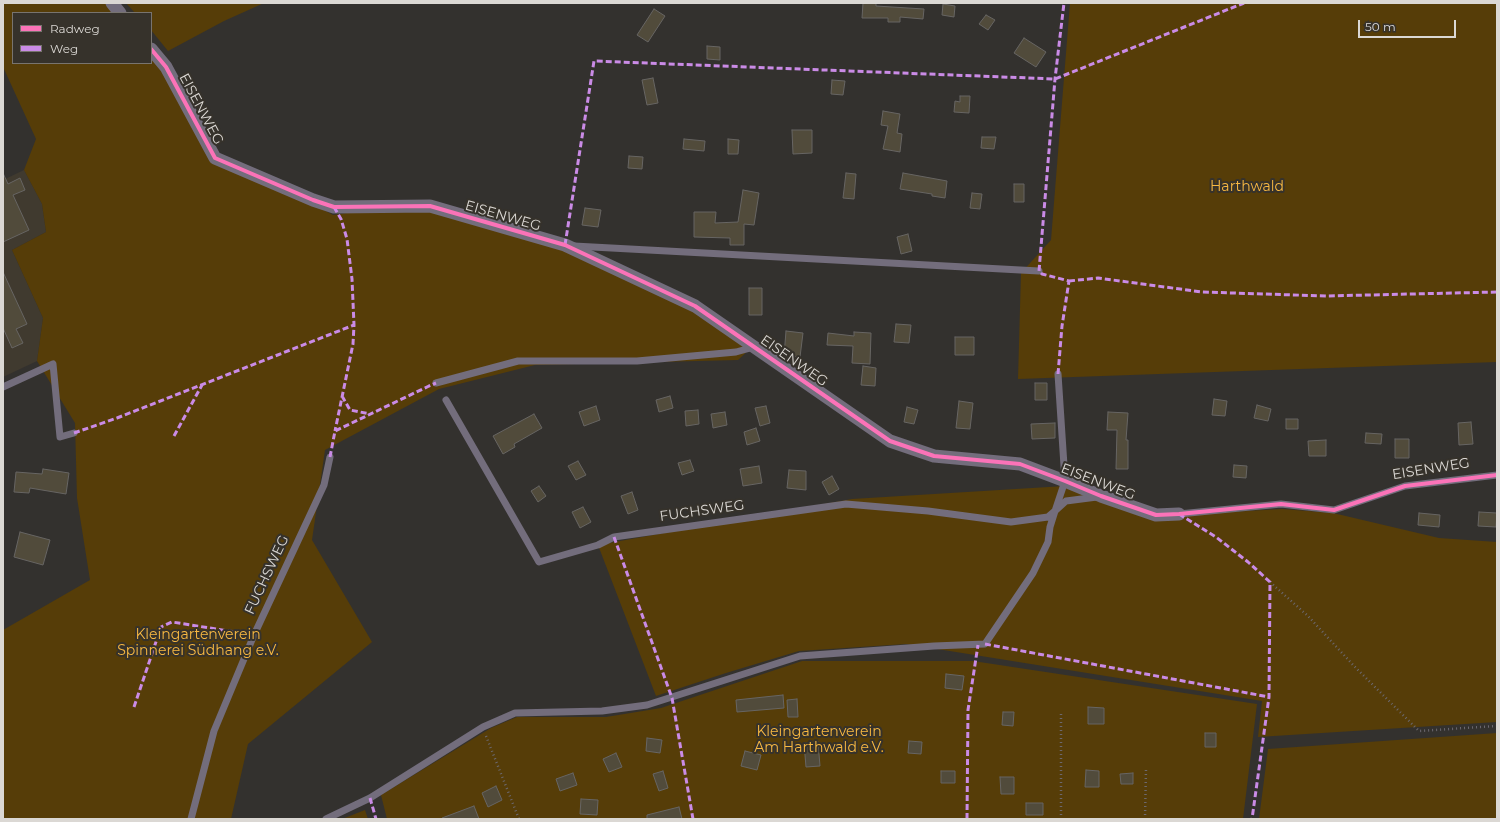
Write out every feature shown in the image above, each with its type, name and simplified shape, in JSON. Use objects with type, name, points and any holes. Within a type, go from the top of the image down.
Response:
[{"type":"street","points":[[112,3],[119,12]]},
{"type":"street","name":"EISENWEG","points":[[152,50],[166,67],[215,158],[313,200],[334,207],[430,206],[565,245],[694,306],[890,441],[934,456],[1020,464],[1101,496],[1156,515],[1179,514]]},
{"type":"lane","points":[[565,245],[1039,270]]},
{"type":"lane","points":[[436,383],[518,361],[637,361],[736,352],[754,347]]},
{"type":"lane","points":[[3,387],[53,364],[60,437],[74,433]]},
{"type":"lane","points":[[326,819],[370,798],[483,727],[515,713],[602,711],[646,705],[672,698],[800,656],[934,646],[985,644],[1033,573],[1048,542],[1050,527],[1065,481],[1058,374]]},
{"type":"lane","name":"FUCHSWEG","points":[[446,400],[539,562],[598,544],[614,537],[846,504],[928,511],[1011,522],[1048,517],[1055,511]]},
{"type":"lane","name":"FUCHSWEG","points":[[191,819],[214,731],[254,635],[324,485],[330,457]]},
{"type":"lane","name":"EISENWEG","points":[[1179,514],[1281,504],[1334,510],[1405,486],[1497,475]]},
{"type":"lane","points":[[1055,511],[1066,501],[1101,496]]},
{"type":"path","points":[[1270,582],[1308,616],[1354,666],[1419,732],[1497,726]]},
{"type":"path","points":[[1061,712],[1061,819]]},
{"type":"path","points":[[483,727],[519,819]]},
{"type":"path","points":[[1145,819],[1146,769]]},
{"type":"shaded area","points":[[24,170],[42,204],[46,232],[12,250],[43,318],[37,361],[3,377],[3,180]]},
{"type":"green space","name":"Kleingartenverein Spinnerei Südhang e.V.","points":[[3,3],[106,3],[114,12],[12,12],[12,64],[152,64],[152,55],[164,69],[213,160],[333,215],[354,212],[433,211],[561,248],[693,310],[751,348],[738,360],[535,365],[439,389],[325,450],[312,540],[372,642],[248,744],[231,819],[3,819],[3,630],[90,580],[77,498],[75,423],[37,361],[43,318],[12,250],[46,232],[42,204],[24,170],[36,139],[3,69]]},
{"type":"green space","points":[[126,3],[264,3],[224,21],[168,51],[152,31],[152,12],[134,12]]},
{"type":"green space","name":"Harthwald","points":[[1070,3],[1497,3],[1497,362],[1018,379],[1021,273],[1051,240]]},
{"type":"green space","points":[[1065,486],[1159,516],[1282,509],[1333,513],[1439,538],[1497,542],[1497,722],[1258,737],[1262,701],[906,644],[799,651],[656,696],[598,545],[852,499]]},
{"type":"green space","name":"Kleingartenverein Am Harthwald e.V.","points":[[802,661],[973,661],[1257,704],[1243,819],[387,819],[381,795],[491,728],[517,717],[606,717],[661,708]]},
{"type":"green space","points":[[1497,733],[1497,819],[1259,819],[1268,749]]},
{"type":"green space","points":[[365,810],[368,819],[342,819]]},
{"type":"building","points":[[863,3],[876,3],[876,6],[924,9],[923,19],[900,17],[900,22],[888,22],[888,18],[862,18]]},
{"type":"building","points":[[943,4],[955,6],[954,17],[942,15]]},
{"type":"building","points":[[654,9],[665,16],[648,42],[637,35]]},
{"type":"building","points":[[986,15],[995,20],[988,30],[979,24]]},
{"type":"building","points":[[1024,38],[1046,52],[1036,67],[1014,53]]},
{"type":"building","points":[[707,46],[720,47],[720,60],[707,59]]},
{"type":"building","points":[[653,78],[658,103],[647,105],[642,80]]},
{"type":"building","points":[[832,80],[845,81],[843,95],[831,94]]},
{"type":"building","points":[[960,96],[970,96],[969,113],[954,112],[955,101],[960,102]]},
{"type":"building","points":[[883,111],[900,114],[897,133],[902,134],[900,152],[883,149],[888,126],[881,125]]},
{"type":"building","points":[[792,130],[812,130],[812,153],[793,154]]},
{"type":"building","points":[[982,137],[996,137],[994,149],[981,148]]},
{"type":"building","points":[[684,139],[705,141],[704,151],[683,149]]},
{"type":"building","points":[[728,139],[739,140],[738,154],[728,154]]},
{"type":"building","points":[[629,156],[643,157],[642,169],[628,168]]},
{"type":"building","points":[[3,173],[8,184],[20,178],[25,190],[13,195],[29,230],[3,242]]},
{"type":"building","points":[[846,173],[856,174],[854,199],[843,198]]},
{"type":"building","points":[[903,173],[947,181],[945,198],[932,196],[932,194],[900,189]]},
{"type":"building","points":[[1014,184],[1024,184],[1024,202],[1014,202]]},
{"type":"building","points":[[743,190],[759,193],[754,225],[744,224],[744,245],[730,245],[730,238],[694,237],[694,212],[716,212],[715,223],[738,222]]},
{"type":"building","points":[[972,193],[982,194],[980,209],[970,208]]},
{"type":"building","points":[[585,208],[601,210],[598,227],[582,225]]},
{"type":"building","points":[[908,234],[912,251],[901,254],[897,237]]},
{"type":"building","points":[[3,272],[27,324],[16,329],[23,343],[12,348],[3,328]]},
{"type":"building","points":[[749,288],[762,288],[762,315],[749,315]]},
{"type":"building","points":[[896,324],[911,325],[909,343],[894,342]]},
{"type":"building","points":[[786,331],[803,333],[800,357],[784,356]]},
{"type":"building","points":[[854,332],[871,333],[870,364],[852,363],[853,346],[827,345],[828,333],[854,336]]},
{"type":"building","points":[[955,337],[974,337],[974,355],[955,355]]},
{"type":"building","points":[[863,366],[876,368],[875,386],[861,385]]},
{"type":"building","points":[[1035,383],[1047,383],[1047,400],[1035,400]]},
{"type":"building","points":[[670,396],[673,408],[659,412],[656,400]]},
{"type":"building","points":[[1214,399],[1227,401],[1225,416],[1212,415]]},
{"type":"building","points":[[959,401],[973,403],[970,429],[956,428]]},
{"type":"building","points":[[1257,405],[1271,409],[1268,421],[1254,418]]},
{"type":"building","points":[[596,406],[600,420],[584,426],[579,412]]},
{"type":"building","points":[[766,406],[770,423],[760,426],[755,408]]},
{"type":"building","points":[[907,407],[918,410],[914,424],[904,422]]},
{"type":"building","points":[[698,410],[699,424],[686,426],[685,411]]},
{"type":"building","points":[[725,412],[727,425],[713,428],[711,414]]},
{"type":"building","points":[[1108,412],[1128,413],[1126,440],[1128,440],[1128,469],[1116,469],[1117,430],[1107,430]]},
{"type":"building","points":[[534,414],[542,428],[514,444],[515,447],[503,454],[493,436]]},
{"type":"building","points":[[1286,419],[1298,419],[1298,429],[1286,429]]},
{"type":"building","points":[[1471,422],[1473,444],[1459,445],[1458,423]]},
{"type":"building","points":[[1055,423],[1055,438],[1032,439],[1031,424]]},
{"type":"building","points":[[756,428],[760,441],[747,445],[744,432]]},
{"type":"building","points":[[1366,433],[1382,434],[1381,444],[1365,443]]},
{"type":"building","points":[[1395,439],[1409,439],[1409,458],[1395,458]]},
{"type":"building","points":[[1326,440],[1326,456],[1309,456],[1308,441]]},
{"type":"building","points":[[690,460],[694,471],[682,475],[678,463]]},
{"type":"building","points":[[578,461],[586,475],[576,480],[568,466]]},
{"type":"building","points":[[1234,465],[1247,466],[1246,478],[1233,477]]},
{"type":"building","points":[[759,466],[762,483],[743,486],[740,469]]},
{"type":"building","points":[[43,469],[69,473],[66,494],[30,488],[29,493],[14,492],[16,472],[42,474]]},
{"type":"building","points":[[789,470],[806,471],[806,490],[787,488]]},
{"type":"building","points":[[832,476],[839,489],[829,495],[822,482]]},
{"type":"building","points":[[539,486],[546,496],[538,502],[531,491]]},
{"type":"building","points":[[632,492],[638,510],[628,514],[621,496]]},
{"type":"building","points":[[583,507],[591,522],[580,528],[572,512]]},
{"type":"building","points":[[1479,512],[1497,513],[1496,527],[1478,526]]},
{"type":"building","points":[[1419,513],[1440,515],[1439,527],[1418,525]]},
{"type":"building","points":[[20,532],[50,540],[43,565],[14,557]]},
{"type":"building","points":[[946,674],[964,676],[962,690],[945,688]]},
{"type":"building","points":[[783,695],[784,708],[737,712],[736,700]]},
{"type":"building","points":[[797,699],[798,717],[788,717],[787,700]]},
{"type":"building","points":[[1088,707],[1104,708],[1104,724],[1088,724]]},
{"type":"building","points":[[1003,712],[1014,712],[1013,726],[1002,725]]},
{"type":"building","points":[[1205,733],[1216,733],[1216,747],[1205,747]]},
{"type":"building","points":[[647,738],[662,740],[660,753],[646,751]]},
{"type":"building","points":[[909,741],[922,742],[921,754],[908,753]]},
{"type":"building","points":[[818,742],[820,766],[806,767],[804,743]]},
{"type":"building","points":[[745,751],[761,755],[757,770],[741,766]]},
{"type":"building","points":[[616,753],[622,767],[609,772],[603,759]]},
{"type":"building","points":[[1086,770],[1099,771],[1099,787],[1085,787]]},
{"type":"building","points":[[663,771],[668,788],[659,791],[653,774]]},
{"type":"building","points":[[941,771],[955,771],[955,783],[941,783]]},
{"type":"building","points":[[573,773],[577,785],[560,791],[556,779]]},
{"type":"building","points":[[1133,773],[1133,784],[1121,784],[1120,774]]},
{"type":"building","points":[[1000,777],[1014,777],[1014,794],[1001,794]]},
{"type":"building","points":[[496,786],[502,800],[488,807],[482,793]]},
{"type":"building","points":[[581,799],[598,800],[597,815],[580,814]]},
{"type":"building","points":[[1026,803],[1043,803],[1043,815],[1026,815]]},
{"type":"building","points":[[474,806],[479,819],[442,819],[442,818]]},
{"type":"building","points":[[679,807],[682,819],[647,819],[647,815]]},
{"type":"marked path","points":[[1058,374],[1062,326],[1069,281],[1042,274],[1039,271],[1055,79],[1064,3]]},
{"type":"marked path","points":[[565,245],[594,61],[1055,79],[1244,3]]},
{"type":"marked path","points":[[334,207],[341,219],[347,239],[352,279],[354,325],[353,344],[335,431]]},
{"type":"marked path","points":[[1069,281],[1098,278],[1202,292],[1326,296],[1497,292]]},
{"type":"marked path","points":[[74,433],[117,418],[354,325]]},
{"type":"marked path","points":[[330,457],[335,431],[436,383]]},
{"type":"marked path","points":[[174,436],[202,385]]},
{"type":"marked path","points":[[342,396],[350,410],[370,414]]},
{"type":"marked path","points":[[1179,514],[1216,537],[1248,562],[1270,582],[1269,697],[1252,819]]},
{"type":"marked path","points":[[614,537],[672,698],[693,819]]},
{"type":"marked path","points":[[134,707],[161,627],[172,622],[254,635]]},
{"type":"marked path","points":[[985,644],[1269,697]]},
{"type":"marked path","points":[[967,819],[968,710],[978,645]]},
{"type":"marked path","points":[[370,798],[376,819]]},
{"type":"cycle path","points":[[152,50],[166,67],[215,158],[313,200],[334,207],[430,206],[565,245],[695,306],[890,441],[934,456],[1020,464],[1101,496],[1156,515],[1281,504],[1334,510],[1405,486],[1497,475]]}]
